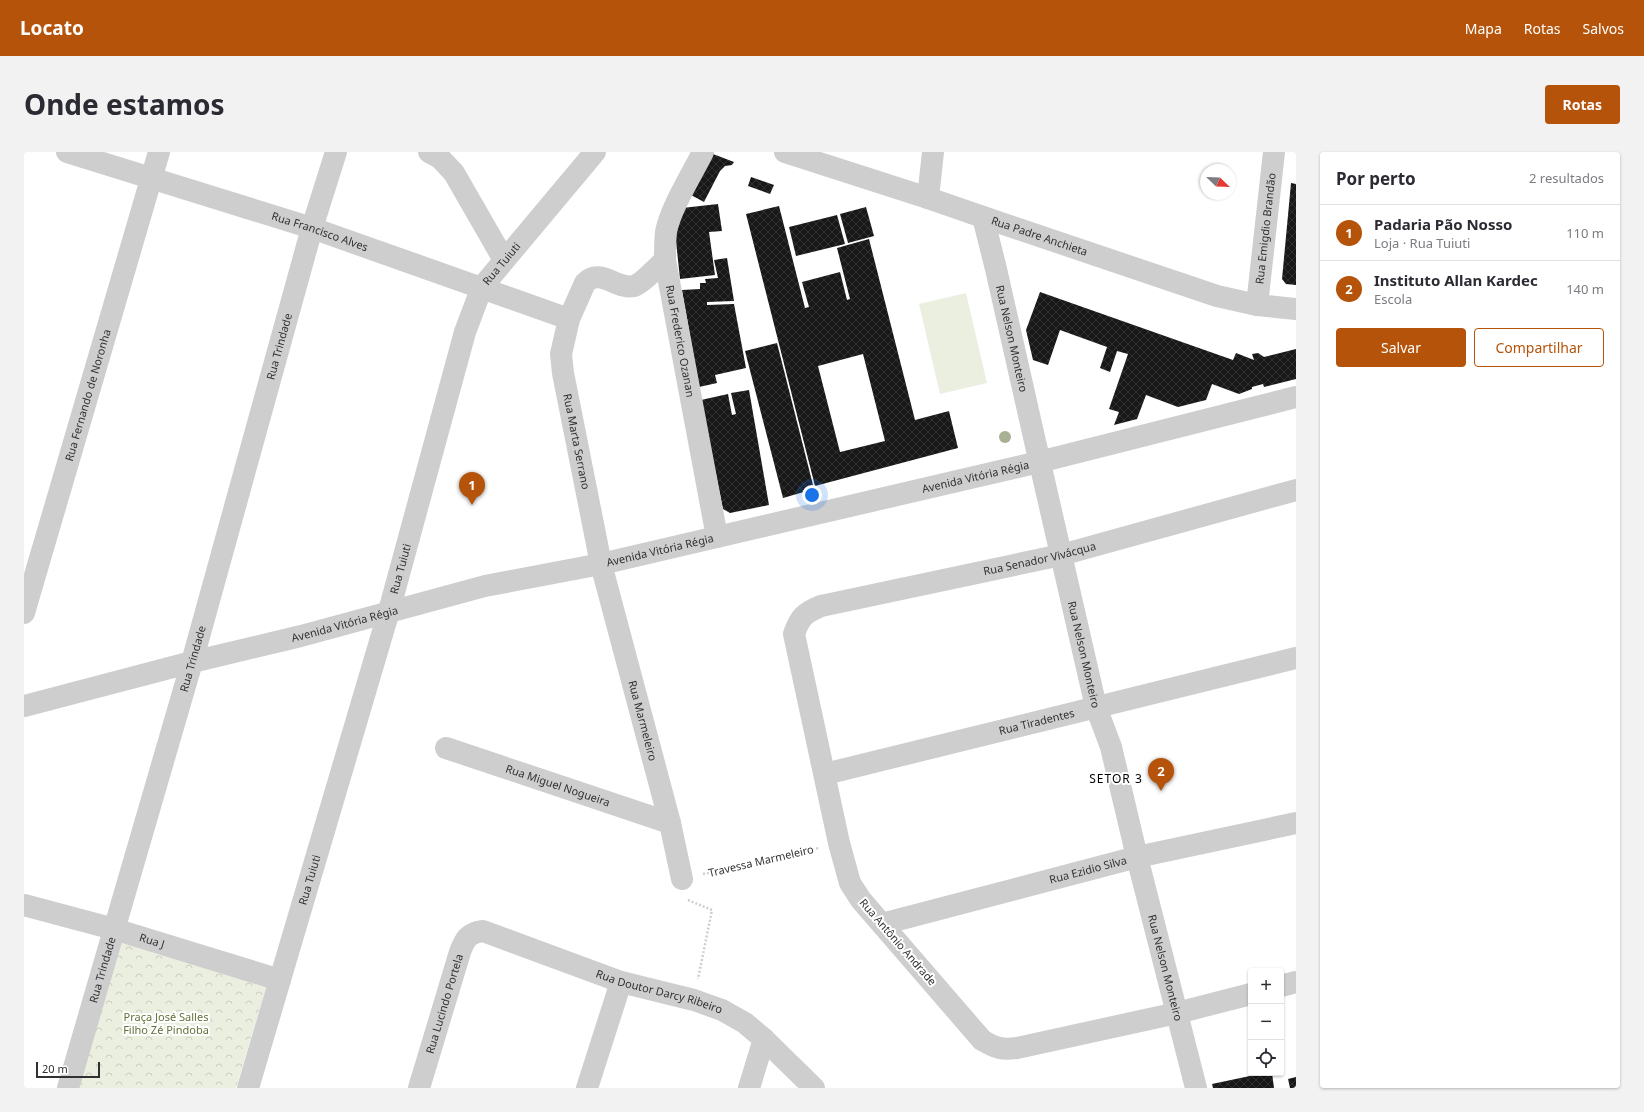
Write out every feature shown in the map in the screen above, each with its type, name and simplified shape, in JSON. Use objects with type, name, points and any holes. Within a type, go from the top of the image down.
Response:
[{"type":"street","name":"Rua Francisco Alves","points":[[67,152],[312,228],[569,318]]},
{"type":"street","name":"Rua Fernando de Noronha","points":[[24,613],[159,152]]},
{"type":"street","name":"Rua Trindade","points":[[68,1088],[192,662],[312,228],[336,152]]},
{"type":"street","points":[[429,152],[440,158],[454,173],[504,260]]},
{"type":"street","name":"Rua Tuiuti","points":[[248,1088],[389,611],[465,332],[482,287],[595,152]]},
{"type":"street","name":"Rua Frederico Ozanan","points":[[703,152],[671,217],[666,231],[665,260],[717,537]]},
{"type":"street","name":"Rua Padre Anchieta","points":[[785,152],[928,198],[1217,296],[1257,305],[1296,309]]},
{"type":"street","points":[[928,198],[933,152]]},
{"type":"street","name":"Rua Emigdio Brandão","points":[[1257,305],[1274,152]]},
{"type":"street","name":"Rua Nelson Monteiro","points":[[983,217],[1096,707],[1111,747],[1137,857],[1178,1012],[1196,1088]]},
{"type":"street","name":"Rua Marta Serrano","points":[[601,564],[563,373],[561,354],[569,318],[589,279],[595,277],[601,278],[626,287],[636,285],[665,260]]},
{"type":"street","name":"Avenida Vitória Régia","points":[[24,706],[192,662],[301,636],[485,586],[601,564],[1039,462],[1296,397]]},
{"type":"street","name":"Rua Senador Vivácqua","points":[[794,634],[799,620],[811,611],[822,606],[1061,555],[1296,490]]},
{"type":"street","name":"Rua Marmeleiro","points":[[601,564],[670,823],[682,879]]},
{"type":"street","name":"Rua Antônio Andrade","points":[[794,634],[839,843],[850,883],[861,900],[982,1040],[1004,1050],[1017,1048],[1248,995]]},
{"type":"street","name":"Rua Tiradentes","points":[[825,774],[1296,658]]},
{"type":"street","name":"Rua Miguel Nogueira","points":[[446,748],[670,823]]},
{"type":"street","name":"Rua Ezidio Silva","points":[[882,924],[1137,857],[1296,823]]},
{"type":"street","name":"Rua J","points":[[24,905],[114,929],[280,980]]},
{"type":"street","name":"Rua Doutor Darcy Ribeiro","points":[[483,931],[621,982],[694,1000],[722,1010],[745,1023],[764,1039],[814,1088]]},
{"type":"street","name":"Rua Lucindo Portela","points":[[419,1088],[460,952],[465,940],[473,932],[483,931]]},
{"type":"street","points":[[587,1088],[621,982]]},
{"type":"street","points":[[1284,985],[1296,982]]},
{"type":"street","points":[[749,1088],[764,1039]]},
{"type":"path","name":"Travessa Marmeleiro","points":[[682,879],[839,843]]},
{"type":"path","points":[[682,879],[688,901],[712,910],[694,1000]]},
{"type":"green space","points":[[966,293],[987,383],[940,394],[919,304]]},
{"type":"green space","name":"Praça José Salles Filho Zé Pindoba","points":[[121,942],[267,985],[236,1088],[78,1088]]},
{"type":"building","points":[[713,154],[734,162],[732,165],[725,166],[720,171],[704,202],[691,195]]},
{"type":"building","points":[[751,177],[774,185],[770,194],[748,186]]},
{"type":"building","points":[[1291,183],[1296,184],[1296,285],[1286,284],[1282,279]]},
{"type":"building","points":[[718,204],[722,231],[709,232],[715,275],[680,279],[675,232],[682,208]]},
{"type":"building","points":[[779,206],[805,308],[809,307],[802,282],[840,272],[847,300],[850,299],[837,248],[869,239],[915,420],[949,411],[958,448],[815,486],[746,214]],"holes":[[[863,354],[885,441],[840,452],[818,366]]]},
{"type":"building","points":[[866,207],[874,236],[848,243],[840,214]]},
{"type":"building","points":[[837,215],[845,244],[796,256],[789,227]]},
{"type":"building","points":[[727,258],[734,301],[707,302],[707,305],[734,304],[746,368],[715,375],[717,383],[699,387],[682,290],[700,289],[700,283],[706,283],[705,279],[718,278],[714,260]]},
{"type":"building","points":[[1040,292],[1233,360],[1236,353],[1254,360],[1252,354],[1258,353],[1264,357],[1296,349],[1296,379],[1264,387],[1263,384],[1252,387],[1252,389],[1239,394],[1212,384],[1206,400],[1178,407],[1146,395],[1137,419],[1114,425],[1119,412],[1109,409],[1128,354],[1117,351],[1110,372],[1100,368],[1107,347],[1060,330],[1048,365],[1033,360],[1026,330]]},
{"type":"building","points":[[777,343],[814,489],[783,498],[745,351]]},
{"type":"building","points":[[749,390],[769,505],[730,513],[723,509],[701,400],[728,394],[732,415],[736,414],[731,393]]},
{"type":"building","points":[[1250,1076],[1272,1076],[1274,1088],[1213,1088],[1212,1084]]},
{"type":"building","points":[[1296,1077],[1296,1088],[1290,1088],[1288,1079]]},
{"type":"place","name":"Padaria Pão Nosso","points":[[472,505]]},
{"type":"place","name":"Instituto Allan Kardec","points":[[1161,791]]},
{"type":"district","name":"SETOR 3","points":[[1116,779]]}]
